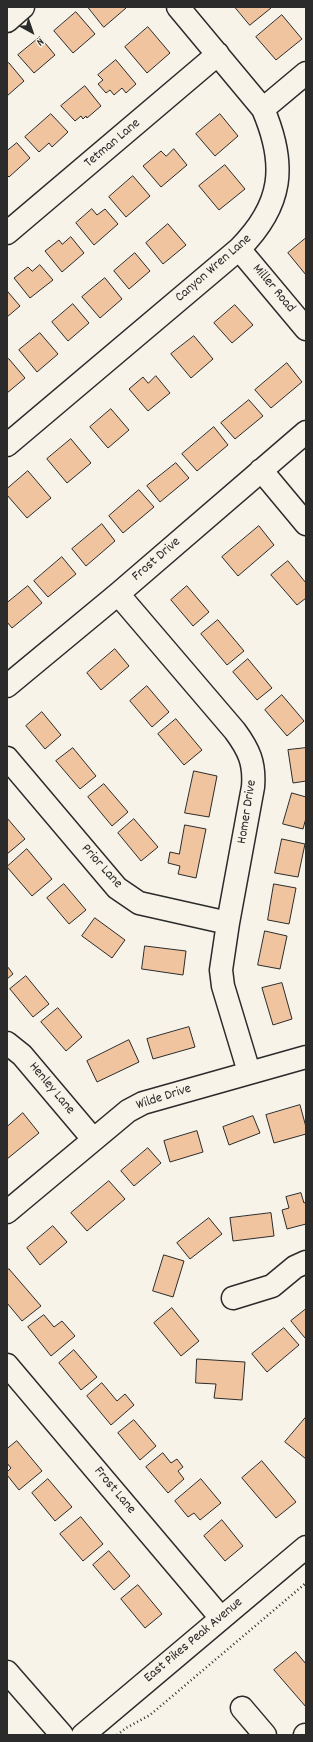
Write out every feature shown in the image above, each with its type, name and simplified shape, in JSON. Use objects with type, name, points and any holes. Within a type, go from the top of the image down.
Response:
[{"type":"street","points":[[7,21],[23,7]]},
{"type":"street","name":"Canyon Wren Lane","points":[[7,445],[239,249],[256,232],[267,214],[284,172],[271,127],[263,109],[178,7]]},
{"type":"street","name":"Tetman Lane","points":[[7,233],[218,54]]},
{"type":"street","points":[[263,109],[306,73]]},
{"type":"street","name":"Miller Road","points":[[239,249],[306,330]]},
{"type":"street","name":"Frost Drive","points":[[7,686],[118,594],[306,432]]},
{"type":"street","points":[[261,470],[306,524]]},
{"type":"street","name":"Homer Drive","points":[[118,594],[235,731],[250,755],[254,771],[254,786],[228,923],[221,970],[223,986],[249,1072]]},
{"type":"street","name":"Prior Lane","points":[[7,758],[112,882],[127,896],[139,903],[228,923]]},
{"type":"street","name":"Henley Lane","points":[[7,1042],[22,1055],[93,1139]]},
{"type":"street","name":"Wilde Drive","points":[[7,1212],[93,1139],[128,1111],[143,1103],[249,1072],[306,1058]]},
{"type":"street","points":[[233,1298],[272,1286],[295,1267],[306,1262]]},
{"type":"street","name":"Frost Lane","points":[[7,1365],[221,1618]]},
{"type":"street","name":"East Pikes Peak Avenue","points":[[83,1735],[306,1547]]},
{"type":"street","points":[[7,1672],[62,1735]]},
{"type":"street","points":[[242,1708],[265,1735]]},
{"type":"path","points":[[117,1735],[126,1728],[150,1715],[306,1584]]},
{"type":"building","points":[[88,7],[125,7],[126,8],[104,27]]},
{"type":"building","points":[[235,7],[270,7],[271,8],[250,25]]},
{"type":"building","points":[[76,12],[95,34],[73,53],[54,31]]},
{"type":"building","points":[[282,15],[302,39],[276,60],[256,37]]},
{"type":"building","points":[[148,27],[170,53],[147,73],[125,47]]},
{"type":"building","points":[[40,37],[55,55],[34,73],[18,55]]},
{"type":"building","points":[[116,60],[136,84],[126,93],[122,88],[114,95],[110,90],[106,93],[98,84],[103,80],[98,75]]},
{"type":"building","points":[[9,63],[24,81],[7,96],[7,64]]},
{"type":"building","points":[[85,86],[101,106],[87,118],[86,116],[83,119],[81,116],[75,121],[61,106]]},
{"type":"building","points":[[51,114],[68,132],[52,147],[49,143],[39,152],[25,137]]},
{"type":"building","points":[[220,114],[238,136],[215,156],[196,134]]},
{"type":"building","points":[[17,143],[30,158],[9,177],[7,175],[7,151]]},
{"type":"building","points":[[174,149],[187,165],[161,187],[143,166],[161,151],[166,156]]},
{"type":"building","points":[[225,165],[245,189],[219,210],[199,186]]},
{"type":"building","points":[[133,176],[150,196],[126,217],[109,197]]},
{"type":"building","points":[[92,209],[97,215],[105,209],[118,224],[94,245],[76,223]]},
{"type":"building","points":[[168,224],[186,245],[163,264],[146,243]]},
{"type":"building","points":[[71,237],[84,253],[62,272],[45,251],[59,240],[62,244]]},
{"type":"building","points":[[306,238],[306,275],[288,253]]},
{"type":"building","points":[[135,253],[150,271],[129,289],[114,271]]},
{"type":"building","points":[[40,265],[53,280],[30,298],[14,278],[28,267],[32,271]]},
{"type":"building","points":[[105,278],[122,299],[100,318],[82,297]]},
{"type":"building","points":[[8,292],[20,306],[7,317],[7,293]]},
{"type":"building","points":[[73,304],[89,323],[68,341],[52,322]]},
{"type":"building","points":[[235,305],[253,325],[232,343],[214,323]]},
{"type":"building","points":[[40,333],[58,354],[37,372],[19,350]]},
{"type":"building","points":[[194,336],[213,359],[191,378],[171,354]]},
{"type":"building","points":[[9,359],[25,378],[7,393],[7,360]]},
{"type":"building","points":[[287,363],[302,382],[271,408],[255,390]]},
{"type":"building","points":[[156,376],[170,393],[148,411],[129,389],[143,377],[148,383]]},
{"type":"building","points":[[249,400],[263,416],[235,439],[221,423]]},
{"type":"building","points":[[111,409],[129,430],[108,448],[90,427]]},
{"type":"building","points":[[214,427],[228,445],[197,471],[182,454]]},
{"type":"building","points":[[71,439],[91,463],[67,483],[47,459]]},
{"type":"building","points":[[176,463],[189,478],[160,502],[147,486]]},
{"type":"building","points":[[28,471],[51,498],[27,518],[7,495],[7,489]]},
{"type":"building","points":[[139,490],[154,507],[123,533],[109,516]]},
{"type":"building","points":[[102,524],[115,541],[86,566],[72,549]]},
{"type":"building","points":[[259,526],[274,545],[238,576],[222,557]]},
{"type":"building","points":[[62,557],[76,574],[48,597],[34,581]]},
{"type":"building","points":[[288,561],[306,583],[306,598],[297,605],[271,575]]},
{"type":"building","points":[[28,586],[42,603],[12,628],[7,622],[7,603]]},
{"type":"building","points":[[187,586],[209,612],[193,626],[171,600]]},
{"type":"building","points":[[218,620],[244,651],[227,665],[201,634]]},
{"type":"building","points":[[115,649],[129,666],[101,690],[87,673]]},
{"type":"building","points":[[248,659],[272,688],[257,700],[233,672]]},
{"type":"building","points":[[147,686],[169,712],[152,727],[130,701]]},
{"type":"building","points":[[282,695],[304,721],[287,736],[265,710]]},
{"type":"building","points":[[42,712],[61,735],[45,749],[26,726]]},
{"type":"building","points":[[176,719],[202,750],[184,765],[158,734]]},
{"type":"building","points":[[73,748],[96,776],[80,789],[56,761]]},
{"type":"building","points":[[306,748],[306,781],[293,783],[288,750]]},
{"type":"building","points":[[194,771],[217,776],[209,817],[185,813]]},
{"type":"building","points":[[104,784],[128,812],[112,826],[88,797]]},
{"type":"building","points":[[292,793],[306,797],[306,818],[303,829],[283,824]]},
{"type":"building","points":[[7,818],[25,839],[7,854]]},
{"type":"building","points":[[134,819],[158,847],[141,861],[118,833]]},
{"type":"building","points":[[185,825],[206,829],[196,878],[178,874],[180,866],[168,863],[170,852],[179,854]]},
{"type":"building","points":[[282,839],[305,844],[298,877],[275,873]]},
{"type":"building","points":[[27,849],[52,879],[32,896],[7,867]]},
{"type":"building","points":[[64,884],[86,910],[69,924],[47,898]]},
{"type":"building","points":[[274,884],[296,888],[289,924],[268,920]]},
{"type":"building","points":[[95,918],[125,940],[112,958],[82,936]]},
{"type":"building","points":[[265,931],[287,936],[280,969],[258,965]]},
{"type":"building","points":[[145,946],[186,951],[183,975],[142,969]]},
{"type":"building","points":[[7,966],[13,974],[7,979]]},
{"type":"building","points":[[26,976],[49,1004],[33,1017],[10,989]]},
{"type":"building","points":[[282,983],[292,1019],[273,1025],[262,988]]},
{"type":"building","points":[[58,1008],[82,1037],[66,1051],[41,1022]]},
{"type":"building","points":[[189,1027],[195,1047],[153,1059],[147,1039]]},
{"type":"building","points":[[129,1040],[139,1062],[97,1082],[87,1061]]},
{"type":"building","points":[[300,1105],[306,1127],[306,1134],[274,1143],[266,1115]]},
{"type":"building","points":[[23,1113],[39,1133],[7,1159],[7,1127]]},
{"type":"building","points":[[253,1116],[260,1133],[229,1145],[223,1127]]},
{"type":"building","points":[[197,1131],[203,1152],[170,1162],[164,1141]]},
{"type":"building","points":[[148,1148],[161,1163],[134,1186],[121,1171]]},
{"type":"building","points":[[109,1181],[125,1199],[87,1231],[71,1213]]},
{"type":"building","points":[[301,1193],[304,1203],[306,1202],[306,1224],[287,1229],[282,1210],[289,1208],[286,1197]]},
{"type":"building","points":[[271,1213],[274,1236],[233,1241],[230,1218]]},
{"type":"building","points":[[209,1218],[222,1234],[190,1259],[177,1243]]},
{"type":"building","points":[[53,1226],[67,1242],[40,1265],[27,1248]]},
{"type":"building","points":[[164,1255],[184,1261],[173,1297],[153,1291]]},
{"type":"building","points":[[9,1269],[41,1306],[22,1321],[7,1303],[7,1271]]},
{"type":"building","points":[[172,1308],[199,1341],[181,1356],[154,1323]]},
{"type":"building","points":[[306,1309],[306,1338],[305,1338],[291,1321]]},
{"type":"building","points":[[44,1315],[54,1327],[62,1321],[75,1336],[51,1356],[28,1327]]},
{"type":"building","points":[[284,1328],[299,1345],[267,1372],[252,1354]]},
{"type":"building","points":[[74,1350],[97,1377],[81,1390],[59,1363]]},
{"type":"building","points":[[197,1359],[245,1362],[242,1400],[214,1398],[216,1384],[196,1383]]},
{"type":"building","points":[[102,1383],[117,1401],[125,1394],[134,1405],[111,1425],[87,1396]]},
{"type":"building","points":[[306,1417],[306,1459],[285,1442]]},
{"type":"building","points":[[134,1420],[156,1446],[140,1460],[118,1433]]},
{"type":"building","points":[[17,1441],[42,1471],[19,1490],[7,1475],[7,1472],[11,1468],[7,1463],[7,1449]]},
{"type":"building","points":[[163,1453],[171,1463],[177,1459],[183,1467],[178,1471],[184,1479],[168,1493],[146,1467]]},
{"type":"building","points":[[262,1461],[296,1502],[276,1518],[242,1478]]},
{"type":"building","points":[[48,1479],[72,1507],[55,1521],[32,1493]]},
{"type":"building","points":[[201,1479],[221,1503],[200,1520],[194,1513],[188,1517],[175,1501]]},
{"type":"building","points":[[81,1517],[103,1544],[83,1561],[60,1534]]},
{"type":"building","points":[[222,1520],[243,1546],[225,1561],[204,1536]]},
{"type":"building","points":[[109,1551],[130,1576],[114,1590],[93,1565]]},
{"type":"building","points":[[138,1585],[162,1614],[145,1628],[121,1599]]},
{"type":"building","points":[[296,1652],[306,1664],[306,1707],[274,1670]]}]
